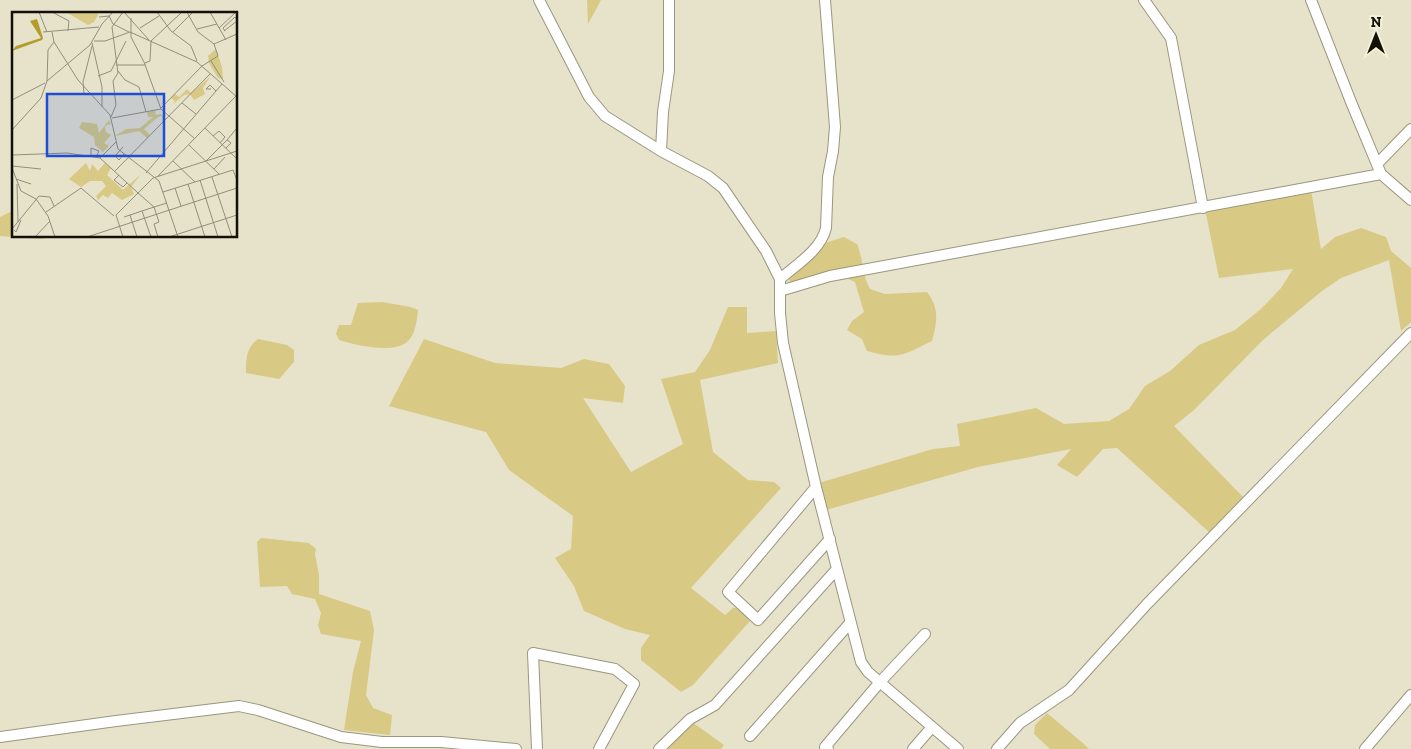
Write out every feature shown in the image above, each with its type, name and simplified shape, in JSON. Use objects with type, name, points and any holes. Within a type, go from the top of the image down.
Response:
[{"type":"street","points":[[539,0],[589,97],[605,116],[661,151],[708,176],[723,188],[766,251],[780,279],[782,343],[836,570],[861,662],[868,672],[958,749]]},
{"type":"street","points":[[661,151],[663,112],[669,71],[669,0]]},
{"type":"street","points":[[780,279],[817,247],[825,235],[828,177],[833,150],[834,127],[825,0]]},
{"type":"street","points":[[1144,0],[1171,38],[1203,208]]},
{"type":"street","points":[[1311,0],[1381,174],[1411,200]]},
{"type":"street","points":[[1377,164],[1411,129]]},
{"type":"street","points":[[780,290],[830,276],[1381,174]]},
{"type":"street","points":[[998,749],[1020,723],[1069,690],[1147,604],[1411,333]]},
{"type":"street","points":[[816,486],[728,592],[758,620],[830,539]]},
{"type":"street","points":[[659,749],[690,719],[715,705],[836,570]]},
{"type":"street","points":[[750,736],[850,623]]},
{"type":"street","points":[[828,749],[825,747],[880,682],[925,634]]},
{"type":"street","points":[[537,749],[533,653],[615,669],[634,684],[599,749]]},
{"type":"street","points":[[1365,749],[1411,695]]},
{"type":"street","points":[[0,737],[116,720],[239,706],[258,710],[341,737],[382,742],[441,742],[516,749]]},
{"type":"street","points":[[913,749],[932,727]]},
{"type":"shaded area","points":[[587,0],[601,0],[588,24]]},
{"type":"shaded area","points":[[1311,190],[1321,249],[1335,237],[1361,228],[1386,237],[1391,251],[1411,268],[1411,322],[1401,331],[1389,260],[1341,278],[1322,291],[1264,339],[1194,410],[1174,426],[1243,497],[1210,533],[1117,448],[1103,449],[1077,477],[1057,465],[1071,449],[978,467],[826,510],[819,483],[933,449],[960,446],[957,424],[1036,408],[1064,424],[1109,421],[1129,409],[1145,386],[1170,371],[1199,345],[1235,330],[1261,309],[1281,288],[1293,269],[1219,278],[1205,209]]},
{"type":"shaded area","points":[[12,211],[12,237],[0,236],[0,217]]},
{"type":"shaded area","points":[[844,237],[857,244],[870,289],[885,294],[927,292],[936,310],[932,341],[901,355],[878,354],[867,351],[862,339],[847,330],[852,321],[864,312],[855,282],[848,279],[841,270],[791,283],[788,278],[825,243]]},
{"type":"shaded area","points":[[383,302],[418,310],[414,332],[407,342],[401,346],[384,348],[364,346],[339,340],[336,334],[339,325],[351,325],[358,303]]},
{"type":"shaded area","points":[[728,307],[747,307],[747,333],[776,331],[778,363],[700,380],[713,452],[748,480],[774,482],[781,488],[691,588],[725,615],[733,608],[739,607],[750,621],[693,685],[681,692],[641,660],[641,648],[650,635],[625,629],[584,611],[574,586],[555,558],[571,549],[573,516],[509,470],[486,432],[389,406],[424,339],[495,363],[561,368],[584,359],[609,364],[625,386],[623,403],[583,398],[631,472],[683,444],[661,379],[695,372],[710,350]]},
{"type":"shaded area","points":[[258,339],[287,345],[294,350],[294,362],[279,379],[246,373],[249,350]]},
{"type":"shaded area","points":[[261,538],[309,543],[316,549],[319,594],[370,611],[374,630],[366,695],[373,708],[392,715],[390,735],[344,730],[353,672],[361,641],[321,634],[318,625],[321,613],[315,599],[292,594],[287,586],[260,587],[257,542]]},
{"type":"shaded area","points":[[1047,713],[1089,749],[1050,749],[1034,734],[1035,725]]},
{"type":"shaded area","points":[[692,722],[724,745],[721,749],[667,749]]}]
